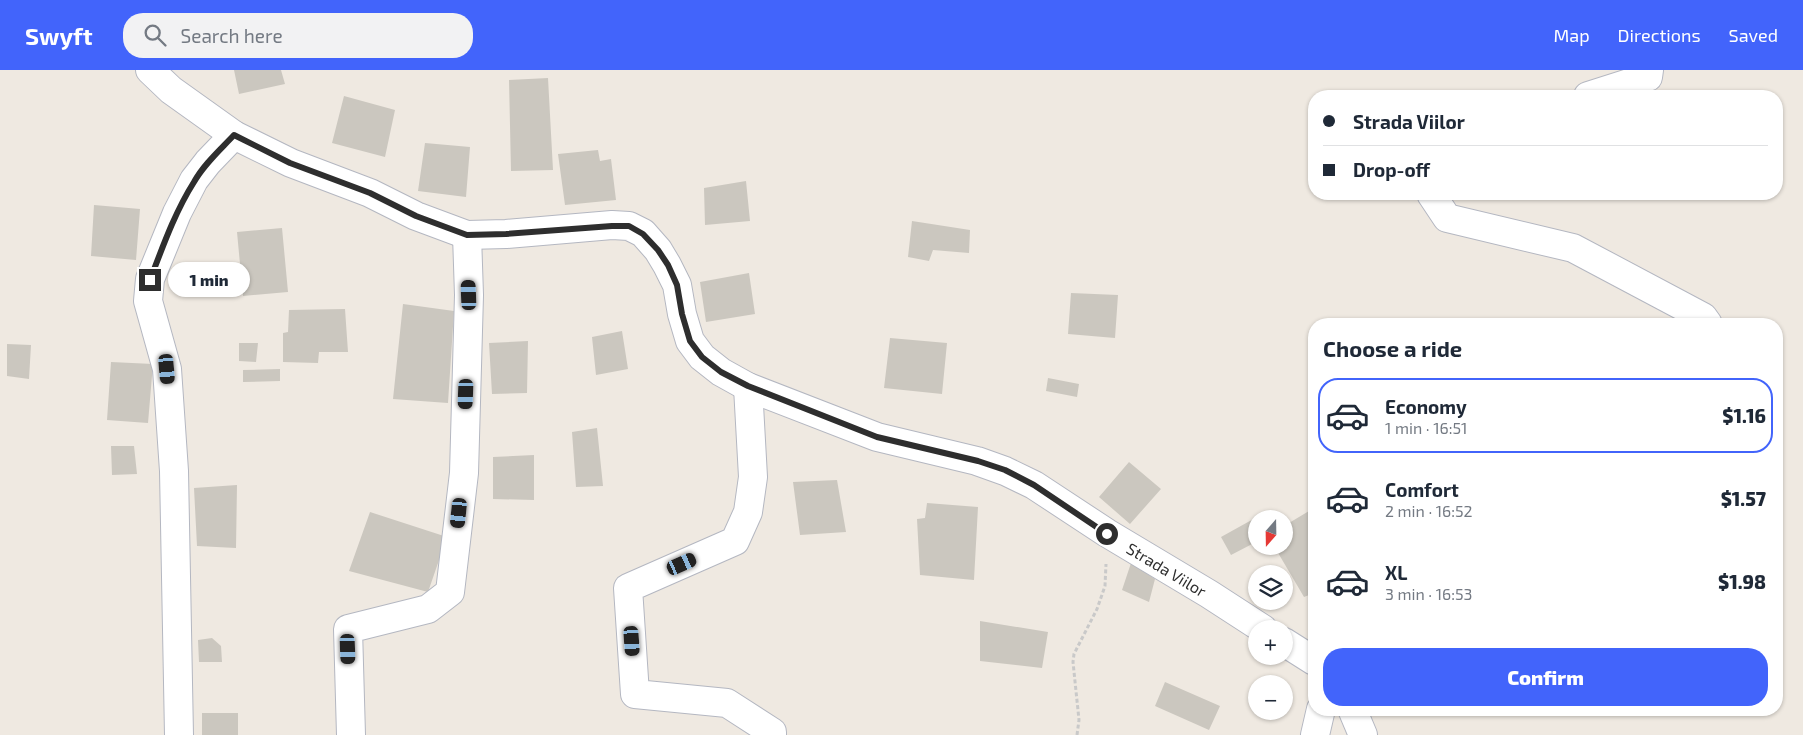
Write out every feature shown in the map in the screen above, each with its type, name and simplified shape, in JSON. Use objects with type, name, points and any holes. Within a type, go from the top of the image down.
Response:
[{"type":"street","name":"Strada Viilor","points":[[150,70],[171,90],[234,135],[290,163],[370,193],[416,216],[467,235],[629,226],[643,234],[658,250],[668,265],[677,285],[682,314],[690,341],[702,357],[721,372],[748,386],[877,437],[978,461],[1005,470],[1034,485],[1107,534],[1210,594],[1250,620]]},
{"type":"street","points":[[1607,90],[1648,77],[1649,70]]},
{"type":"street","points":[[179,735],[174,471],[167,369],[148,301],[150,280],[177,213],[194,180],[234,135]]},
{"type":"street","points":[[1436,200],[1447,218],[1573,248],[1704,318]]},
{"type":"street","points":[[351,735],[348,629],[428,609],[450,592],[464,473],[469,295],[467,235]]},
{"type":"street","points":[[748,386],[752,477],[748,512],[735,541],[628,588],[635,694],[727,703],[772,732],[772,735]]},
{"type":"street","points":[[1293,648],[1308,657]]},
{"type":"street","points":[[1315,735],[1319,716]]},
{"type":"street","points":[[1355,716],[1363,735]]},
{"type":"path","points":[[1077,735],[1079,720],[1073,662],[1074,654],[1097,609],[1105,586],[1107,534]]},
{"type":"building","points":[[234,70],[281,70],[285,84],[239,94]]},
{"type":"building","points":[[548,78],[553,170],[511,171],[509,80]]},
{"type":"building","points":[[344,96],[395,110],[385,157],[332,143]]},
{"type":"building","points":[[425,143],[470,147],[466,197],[418,191]]},
{"type":"building","points":[[598,150],[600,161],[611,159],[616,200],[565,205],[558,154]]},
{"type":"building","points":[[746,181],[750,221],[705,225],[704,188]]},
{"type":"building","points":[[94,205],[140,209],[136,260],[91,256]]},
{"type":"building","points":[[912,221],[970,230],[969,253],[933,250],[929,261],[908,257]]},
{"type":"building","points":[[282,228],[288,292],[243,296],[237,232]]},
{"type":"building","points":[[749,273],[755,314],[706,322],[700,282]]},
{"type":"building","points":[[1071,293],[1118,295],[1115,338],[1068,334]]},
{"type":"building","points":[[403,304],[454,311],[448,403],[393,399]]},
{"type":"building","points":[[345,309],[348,352],[319,352],[318,363],[283,362],[283,333],[288,332],[289,310]]},
{"type":"building","points":[[622,331],[628,369],[596,375],[592,337]]},
{"type":"building","points":[[890,338],[947,343],[942,394],[884,388]]},
{"type":"building","points":[[528,341],[527,393],[492,394],[489,343]]},
{"type":"building","points":[[239,343],[258,343],[256,362],[239,361]]},
{"type":"building","points":[[7,344],[31,345],[29,379],[7,376]]},
{"type":"building","points":[[111,362],[153,364],[148,423],[107,420]]},
{"type":"building","points":[[280,369],[280,381],[243,382],[243,370]]},
{"type":"building","points":[[1048,378],[1079,384],[1077,397],[1046,391]]},
{"type":"building","points":[[597,428],[603,486],[576,487],[572,432]]},
{"type":"building","points":[[111,446],[134,446],[137,474],[112,475]]},
{"type":"building","points":[[534,455],[534,500],[493,499],[493,457]]},
{"type":"building","points":[[1129,462],[1161,489],[1130,524],[1099,497]]},
{"type":"building","points":[[837,480],[846,532],[800,535],[793,482]]},
{"type":"building","points":[[237,485],[236,548],[197,546],[194,488]]},
{"type":"building","points":[[927,503],[978,507],[974,580],[920,575],[917,519],[925,518]]},
{"type":"building","points":[[370,512],[447,537],[428,592],[349,571]]},
{"type":"building","points":[[1308,512],[1308,595],[1304,597],[1293,578],[1293,565],[1285,565],[1279,555],[1293,555],[1293,521]]},
{"type":"building","points":[[1248,522],[1248,546],[1231,555],[1221,537]]},
{"type":"building","points":[[1131,563],[1155,579],[1149,602],[1122,590]]},
{"type":"building","points":[[980,621],[1048,632],[1042,668],[980,661]]},
{"type":"building","points":[[212,638],[221,646],[222,662],[199,662],[198,640]]},
{"type":"building","points":[[1165,682],[1220,706],[1209,730],[1155,706]]},
{"type":"building","points":[[202,713],[238,713],[238,735],[202,735]]},
{"type":"route","points":[[150,280],[177,213],[194,180],[234,135],[290,163],[370,193],[416,216],[467,235],[629,226],[643,234],[658,250],[668,265],[677,285],[682,314],[690,341],[702,357],[721,372],[748,386],[877,437],[978,461],[1005,470],[1034,485],[1107,534]]}]
